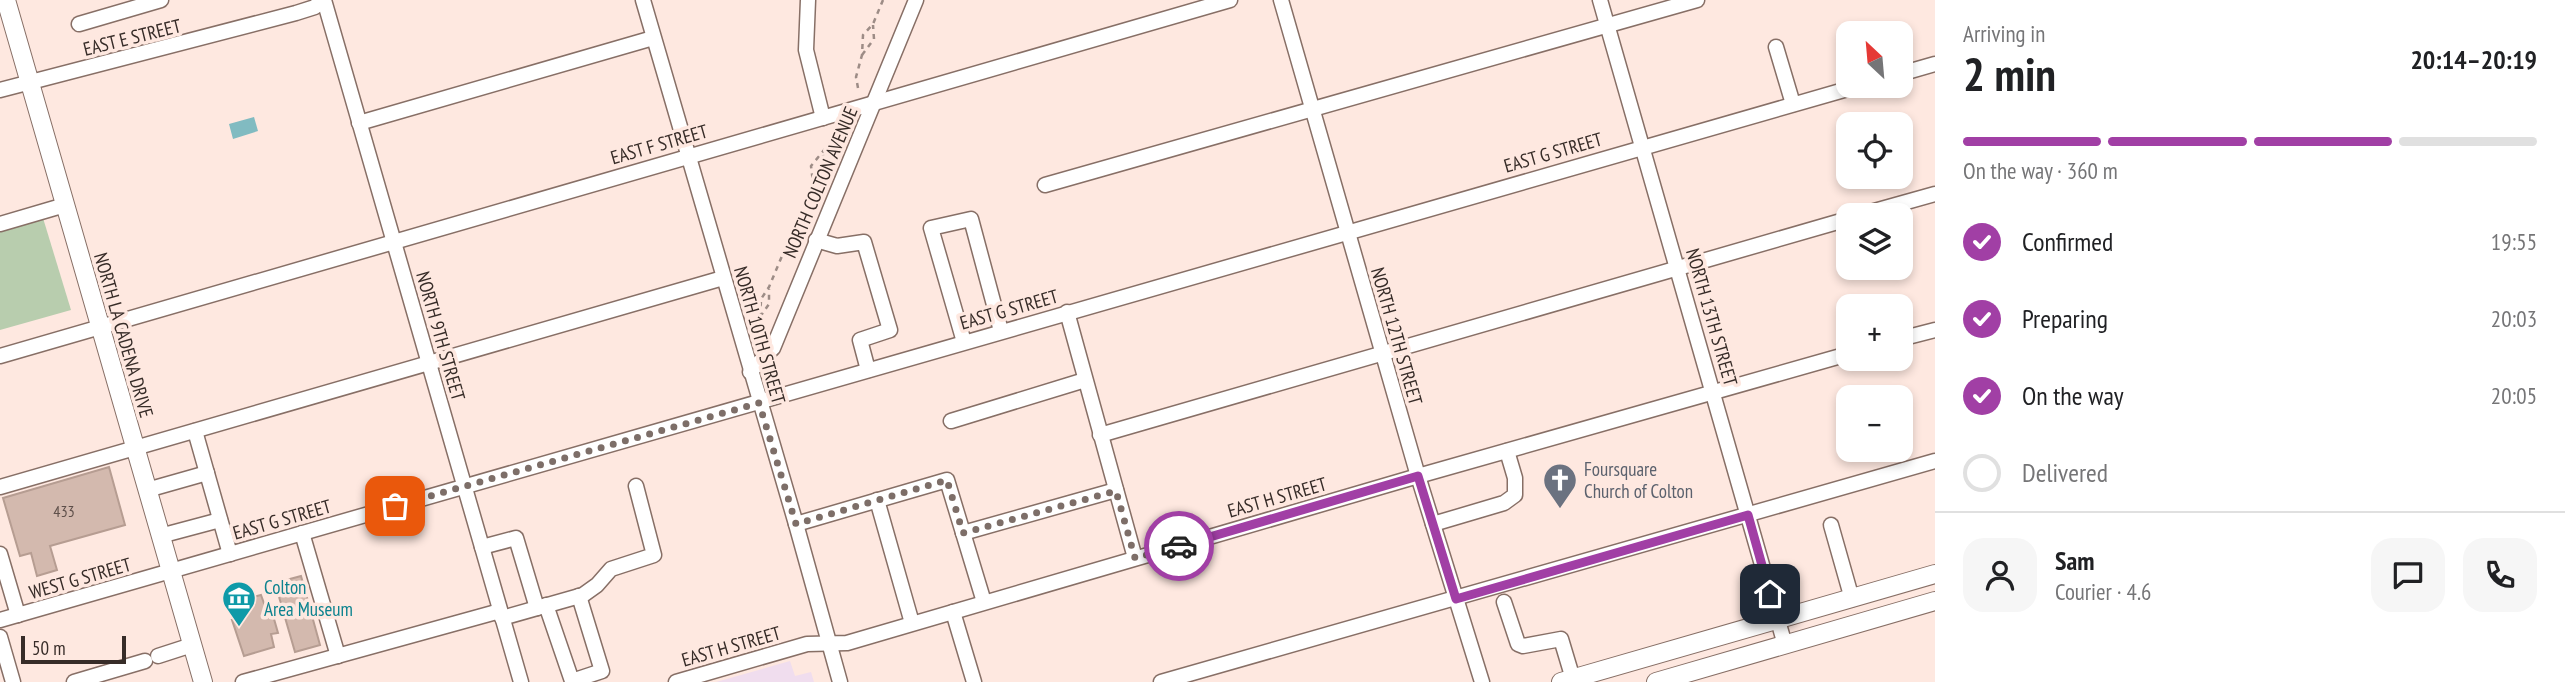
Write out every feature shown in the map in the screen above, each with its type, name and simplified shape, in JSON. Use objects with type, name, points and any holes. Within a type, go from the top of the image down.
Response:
[{"type":"main road","name":"NORTH LA CADENA DRIVE","points":[[4,4],[30,82],[203,682]]},
{"type":"main road","points":[[1567,680],[1935,574]]},
{"type":"main road","points":[[1656,682],[1935,601]]},
{"type":"street","points":[[79,24],[161,0]]},
{"type":"street","name":"EAST E STREET","points":[[0,90],[296,13],[315,7],[322,0]]},
{"type":"street","name":"NORTH 9TH STREET","points":[[322,0],[521,682]]},
{"type":"street","name":"NORTH 10TH STREET","points":[[643,0],[840,682]]},
{"type":"street","points":[[808,0],[806,50],[823,118]]},
{"type":"street","name":"NORTH COLTON AVENUE","points":[[750,372],[773,348],[916,0]]},
{"type":"street","name":"EAST F STREET","points":[[0,356],[1230,0]]},
{"type":"street","name":"NORTH 12TH STREET","points":[[1281,0],[1418,476],[1482,682]]},
{"type":"street","name":"NORTH 13TH STREET","points":[[1600,0],[1785,645]]},
{"type":"street","points":[[1045,185],[1697,0]]},
{"type":"street","points":[[359,123],[653,38]]},
{"type":"street","points":[[1776,47],[1793,104]]},
{"type":"street","points":[[1913,70],[1935,64]]},
{"type":"street","name":"EAST G STREET","points":[[170,572],[1836,92]]},
{"type":"street","points":[[1903,203],[1935,194]]},
{"type":"street","points":[[0,224],[65,205]]},
{"type":"street","points":[[964,342],[931,228],[971,219],[1001,331]]},
{"type":"street","points":[[1100,435],[1836,222]]},
{"type":"street","points":[[816,240],[836,246],[864,242],[890,330],[860,340],[868,370]]},
{"type":"street","points":[[0,487],[723,278]]},
{"type":"street","points":[[1067,312],[1135,558]]},
{"type":"street","points":[[1913,336],[1935,330]]},
{"type":"street","name":"EAST H STREET","points":[[676,682],[807,644],[847,643],[1836,357]]},
{"type":"street","points":[[951,421],[1085,380]]},
{"type":"street","points":[[195,431],[230,554]]},
{"type":"street","points":[[1433,524],[1504,503],[1515,495],[1515,478],[1507,451]]},
{"type":"street","points":[[1161,682],[1935,461]]},
{"type":"street","points":[[147,490],[207,473]]},
{"type":"street","points":[[796,524],[947,480],[984,602]]},
{"type":"street","points":[[243,682],[579,596],[597,585],[611,569],[654,555],[636,486]]},
{"type":"street","points":[[963,533],[1116,491]]},
{"type":"street","points":[[877,500],[912,623]]},
{"type":"street","points":[[160,536],[220,520]]},
{"type":"street","points":[[1831,525],[1852,599]]},
{"type":"street","points":[[302,533],[338,656]]},
{"type":"street","points":[[482,547],[516,538],[572,681],[590,679],[602,671],[579,596]]},
{"type":"street","points":[[0,554],[18,615]]},
{"type":"street","name":"WEST G STREET","points":[[0,620],[170,572]]},
{"type":"street","points":[[1504,602],[1518,644],[1523,646],[1562,639],[1567,680]]},
{"type":"street","points":[[953,612],[974,682]]},
{"type":"street","points":[[0,637],[13,682]]},
{"type":"street","points":[[74,682],[192,645]]},
{"type":"path","points":[[858,88],[856,77],[862,55],[863,35],[873,24],[883,0]]},
{"type":"path","points":[[862,55],[874,39],[873,24]]},
{"type":"path","points":[[813,182],[811,166],[838,132]]},
{"type":"path","points":[[760,327],[761,299],[769,287],[813,182],[821,175],[825,162],[823,154]]},
{"type":"path","points":[[760,317],[769,304],[769,287]]},
{"type":"shaded area","points":[[790,661],[795,676],[811,672],[814,682],[716,682]]},
{"type":"green space","points":[[43,218],[71,310],[0,330],[0,230]]},
{"type":"water","points":[[254,117],[258,131],[233,139],[229,124]]},
{"type":"building","points":[[109,467],[125,525],[50,546],[57,570],[37,576],[31,553],[20,556],[3,498]]},
{"type":"building","points":[[301,576],[320,645],[295,652],[275,583]]},
{"type":"building","points":[[261,595],[265,606],[270,605],[278,633],[271,634],[274,647],[244,656],[229,603]]},
{"type":"way so far","points":[[395,506],[759,403],[796,524],[947,480],[963,533],[1116,491],[1135,558],[1179,546]]},
{"type":"place","name":"Foursquare Church of Colton","points":[[1560,510]]},
{"type":"place","name":"Colton Area Museum","points":[[239,628]]},
{"type":"route","points":[[1179,546],[1418,476],[1456,599],[1748,515],[1770,594]]}]
